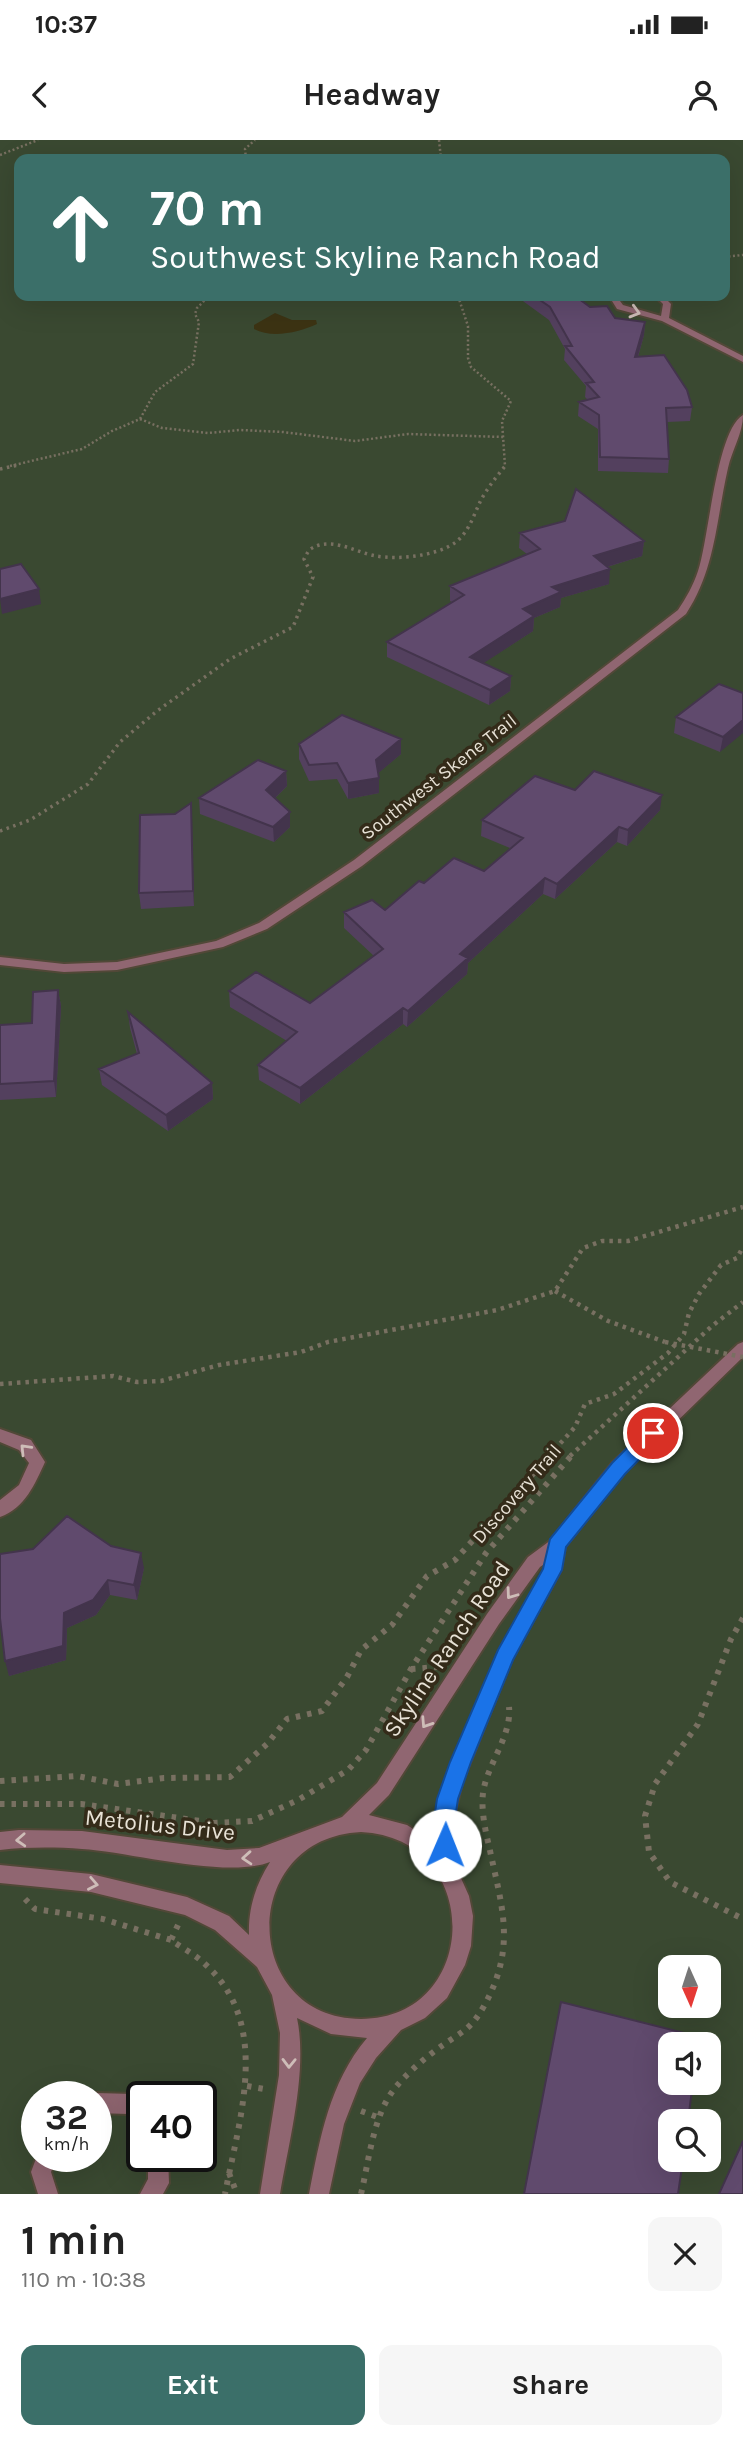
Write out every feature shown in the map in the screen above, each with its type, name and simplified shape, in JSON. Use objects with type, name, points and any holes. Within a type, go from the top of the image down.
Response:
[{"type":"street","points":[[616,301],[620,307],[665,318],[743,359]]},
{"type":"street","points":[[664,301],[667,304],[665,318]]},
{"type":"street","name":"Southwest Skene Trail","points":[[0,961],[64,968],[117,966],[219,944],[263,926],[358,863],[647,637],[681,614],[699,587],[724,460],[731,437],[743,418]]},
{"type":"street","points":[[447,1866],[443,1825],[453,1783],[505,1656],[553,1570],[557,1545],[618,1468],[743,1348]]},
{"type":"street","points":[[0,1435],[25,1445],[37,1462],[25,1489],[0,1510]]},
{"type":"street","name":"Skyline Ranch Road","points":[[348,1823],[383,1789],[493,1619],[534,1562],[557,1545]]},
{"type":"street","points":[[261,1959],[256,1922],[270,1875],[311,1836],[348,1823],[398,1829],[423,1842],[447,1866],[463,1898],[463,1950],[437,1996],[394,2024],[362,2060],[346,2087],[319,2194]]},
{"type":"street","name":"Metolius Drive","points":[[0,1841],[82,1840],[227,1859],[259,1857],[311,1836]]},
{"type":"street","points":[[0,1874],[91,1883],[187,1906],[222,1923],[261,1959],[282,1995],[290,2033],[286,2092],[270,2194]]},
{"type":"street","points":[[282,1995],[317,2020],[358,2029],[394,2024]]},
{"type":"street","points":[[41,2172],[48,2194]]},
{"type":"street","points":[[150,2194],[159,2183],[159,2172]]},
{"type":"path","points":[[0,155],[38,140]]},
{"type":"path","points":[[246,154],[245,149],[255,140]]},
{"type":"path","points":[[0,469],[82,449],[112,431],[140,419],[155,392],[193,364],[199,322],[195,314],[204,301]]},
{"type":"path","points":[[0,831],[30,820],[88,784],[120,742],[157,711],[230,659],[293,628],[306,593],[312,586],[312,571],[304,559],[306,551],[311,547],[335,544],[389,558],[437,551],[452,545],[474,518],[488,488],[506,466],[502,421],[511,401],[471,366],[468,326],[460,301]]},
{"type":"path","points":[[140,419],[162,428],[208,433],[240,430],[283,432],[355,441],[408,434],[503,437]]},
{"type":"path","points":[[0,1384],[113,1377],[137,1382],[160,1381],[219,1365],[301,1352],[328,1342],[498,1310],[555,1292],[583,1248],[602,1241],[628,1241],[743,1207]]},
{"type":"path","points":[[0,1781],[77,1776],[118,1784],[164,1778],[230,1777],[267,1744],[287,1719],[322,1711],[361,1650],[392,1625],[427,1576],[455,1560],[575,1427],[585,1404],[614,1394],[668,1353],[684,1334],[689,1313],[699,1294],[720,1265],[737,1258],[743,1247]]},
{"type":"path","points":[[555,1292],[603,1320],[635,1334],[743,1357]]},
{"type":"path","name":"Discovery Trail","points":[[400,1763],[366,1750],[411,1669],[486,1553],[582,1443],[712,1326],[743,1302]]},
{"type":"path","points":[[743,1618],[731,1639],[698,1724],[655,1784],[645,1816],[649,1852],[670,1882],[743,1919]]},
{"type":"path","points":[[453,1783],[483,1794]]},
{"type":"path","points":[[0,1804],[36,1801],[123,1807],[214,1823]]},
{"type":"path","points":[[0,1874],[35,1909],[103,1919],[171,1940]]},
{"type":"path","points":[[225,2194],[247,2086],[286,2092]]},
{"type":"path","points":[[340,2104],[380,2118],[361,2194]]},
{"type":"path","points":[[229,2172],[237,2194]]},
{"type":"green space","points":[[0,140],[743,140],[743,2194],[0,2194]]},
{"type":"sand","points":[[275,313],[292,320],[316,320],[317,324],[278,334],[254,329],[254,325]]},
{"type":"building","points":[[541,301],[582,301],[590,307],[607,306],[615,318],[645,322],[635,357],[664,355],[687,390],[692,407],[666,408],[669,459],[600,457],[599,415],[579,402],[599,397],[586,383],[594,382],[565,346],[572,346],[550,307]]},
{"type":"building","points":[[576,489],[644,541],[594,556],[610,569],[552,587],[561,592],[523,609],[534,616],[470,657],[511,676],[490,690],[387,642],[464,595],[450,586],[540,549],[520,533],[565,521]]},
{"type":"building","points":[[21,564],[39,589],[0,599],[0,569]]},
{"type":"building","points":[[719,684],[743,693],[743,720],[723,737],[676,717]]},
{"type":"building","points":[[342,715],[401,739],[376,760],[379,778],[348,783],[337,763],[309,765],[299,744]]},
{"type":"building","points":[[258,760],[286,771],[266,790],[290,812],[273,827],[199,798]]},
{"type":"building","points":[[594,771],[662,795],[628,830],[619,827],[557,884],[545,878],[460,954],[468,958],[408,1011],[403,1008],[300,1088],[258,1065],[297,1032],[229,991],[256,972],[310,1003],[383,949],[344,912],[372,900],[385,910],[419,881],[424,883],[454,858],[484,871],[523,838],[482,820],[535,776],[575,790]]},
{"type":"building","points":[[191,803],[193,891],[139,893],[140,815],[175,814]]},
{"type":"building","points":[[58,990],[54,1081],[0,1084],[0,1025],[32,1023],[33,992]]},
{"type":"building","points":[[128,1012],[212,1083],[166,1115],[99,1069],[139,1053]]},
{"type":"building","points":[[67,1516],[111,1546],[141,1553],[134,1585],[108,1580],[93,1600],[64,1613],[63,1646],[5,1661],[0,1618],[0,1554],[33,1549]]},
{"type":"building","points":[[561,2002],[680,2032],[658,2032],[658,2095],[691,2095],[690,2109],[658,2109],[658,2172],[681,2172],[678,2194],[524,2194]]},
{"type":"building","points":[[743,2141],[743,2194],[719,2194]]},
{"type":"route","points":[[445,1845],[443,1825],[448,1799],[461,1762],[505,1656],[532,1612],[553,1570],[557,1545],[618,1468],[653,1433]]}]
